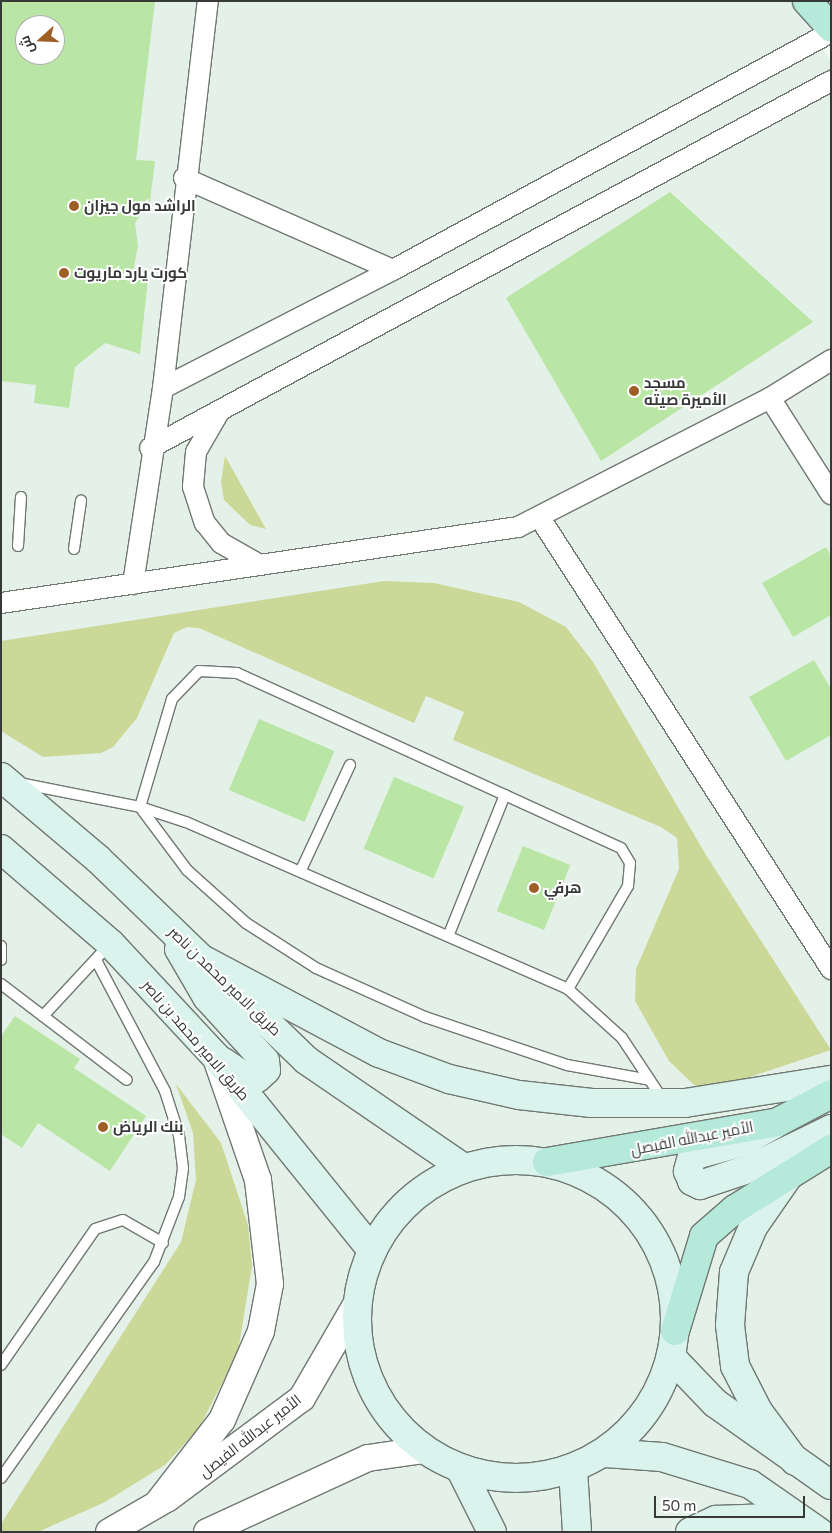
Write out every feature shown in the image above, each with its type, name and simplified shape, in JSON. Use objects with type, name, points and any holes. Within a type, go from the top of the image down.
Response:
[{"type":"main road","points":[[807,1],[831,28]]},
{"type":"main road","name":"طريق الامير محمد ن ناصر","points":[[4,779],[172,930],[306,1060],[462,1167]]},
{"type":"main road","name":"طريق الامير محمد بن ناصر","points":[[1,849],[103,952],[216,1058],[371,1249]]},
{"type":"main road","points":[[172,930],[183,958],[207,997],[265,1060],[266,1070],[257,1078],[247,1078],[216,1058]]},
{"type":"main road","points":[[202,959],[379,1053],[449,1079],[519,1095],[592,1103],[665,1103],[831,1080]]},
{"type":"main road","name":"الأمير عبدالله الفيصل","points":[[547,1162],[778,1122],[831,1094]]},
{"type":"main road","points":[[778,1122],[743,1142],[692,1156],[688,1171],[692,1181],[700,1185],[751,1168],[831,1129]]},
{"type":"main road","points":[[831,1149],[735,1209],[704,1236],[673,1344],[658,1394],[635,1427],[605,1453],[573,1470],[536,1478],[498,1479],[462,1470],[424,1450],[384,1411],[361,1360],[356,1305],[371,1249],[406,1203],[425,1186],[462,1167],[504,1159],[547,1162],[590,1177],[628,1205],[656,1241],[672,1285],[673,1344],[715,1403],[795,1461],[831,1484]]},
{"type":"main road","points":[[789,1175],[752,1227],[734,1272],[730,1325],[735,1366],[758,1411],[795,1461]]},
{"type":"main road","points":[[605,1453],[662,1457],[750,1484],[808,1524]]},
{"type":"main road","points":[[462,1470],[492,1532]]},
{"type":"main road","points":[[573,1470],[577,1532]]},
{"type":"main road","points":[[690,1532],[716,1520],[808,1524]]},
{"type":"street","points":[[133,584],[150,448],[163,388],[184,178],[208,1]]},
{"type":"street","points":[[163,388],[393,270],[831,32]]},
{"type":"street","points":[[150,448],[831,81]]},
{"type":"street","points":[[184,178],[393,270]]},
{"type":"street","points":[[1,603],[518,527],[540,518],[770,398],[831,360]]},
{"type":"street","points":[[770,398],[831,494]]},
{"type":"street","points":[[219,411],[196,452],[193,487],[205,523],[220,543],[258,564]]},
{"type":"street","points":[[540,518],[831,969]]},
{"type":"street","points":[[157,1504],[222,1420],[261,1332],[270,1284],[258,1180],[216,1058]]},
{"type":"street","name":"الأمير عبدالله الفيصل","points":[[110,1532],[157,1504],[302,1398],[356,1305]]},
{"type":"street","points":[[207,1532],[368,1458],[424,1450]]},
{"type":"lane","points":[[18,546],[21,497]]},
{"type":"lane","points":[[74,549],[81,502]]},
{"type":"lane","points":[[140,807],[172,699],[199,671],[237,673],[622,848],[630,863],[628,886],[568,989]]},
{"type":"lane","points":[[301,870],[350,765]]},
{"type":"lane","points":[[4,779],[140,807],[301,870],[449,934],[568,989],[622,1038],[665,1103]]},
{"type":"lane","points":[[449,934],[505,796]]},
{"type":"lane","points":[[140,807],[187,870],[246,923],[316,968],[425,1017],[567,1065],[650,1080]]},
{"type":"lane","points":[[1,946],[1,960]]},
{"type":"lane","points":[[1,1478],[163,1243],[179,1196],[183,1168],[179,1135],[166,1091],[103,952],[42,1016]]},
{"type":"lane","points":[[2,987],[127,1080]]},
{"type":"lane","points":[[1,1365],[95,1229],[123,1220],[163,1243]]},
{"type":"shaded area","points":[[1,1],[790,1],[831,61],[831,1532],[1,1532]]},
{"type":"green space","points":[[225,456],[266,529],[250,525],[224,500],[221,482]]},
{"type":"green space","points":[[384,581],[434,583],[519,602],[566,627],[593,662],[706,855],[831,1050],[705,1092],[693,1084],[669,1061],[635,1001],[636,969],[679,869],[677,838],[661,827],[453,740],[464,712],[426,696],[414,723],[199,628],[187,627],[174,633],[137,718],[113,747],[101,753],[43,757],[1,731],[1,641]]},
{"type":"green space","points":[[176,1084],[221,1143],[248,1225],[252,1266],[238,1352],[199,1428],[165,1465],[105,1502],[38,1532],[1,1532],[1,1524],[181,1242],[196,1180],[193,1133]]},
{"type":"building","name":"الراشد مول جيزان","points":[[1,1],[155,1],[136,160],[155,161],[150,201],[135,223],[138,246],[132,277],[148,278],[140,354],[105,343],[75,367],[69,408],[34,403],[36,385],[1,381]]},
{"type":"building","name":"مسجد الأميرة صيته","points":[[670,192],[813,322],[601,461],[506,298]]},
{"type":"building","points":[[826,547],[831,556],[831,615],[793,637],[762,583]]},
{"type":"building","points":[[814,660],[831,689],[831,735],[786,761],[749,697]]},
{"type":"building","points":[[259,719],[334,751],[304,822],[229,790]]},
{"type":"building","points":[[394,777],[464,807],[433,878],[364,849]]},
{"type":"building","name":"هرفي","points":[[523,846],[570,865],[544,930],[497,911]]},
{"type":"building","points":[[15,1016],[80,1059],[74,1068],[146,1116],[110,1171],[38,1123],[22,1148],[1,1134],[1,1036]]},
{"type":"place","name":"الراشد مول جيزان","points":[[74,206]]},
{"type":"place","name":"كورت يارد ماريوت","points":[[64,273]]},
{"type":"place","name":"مسجد الأميرة صيته","points":[[634,391]]},
{"type":"place","name":"هرفي","points":[[534,888]]},
{"type":"place","name":"بنك الرياض","points":[[103,1127]]}]
